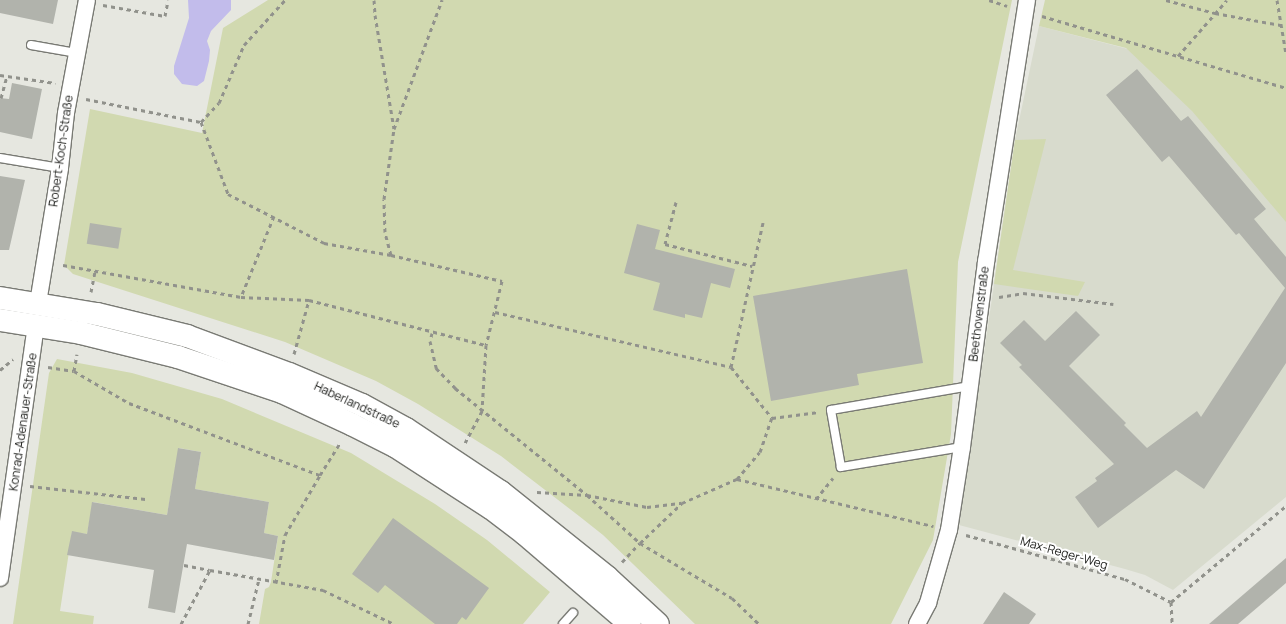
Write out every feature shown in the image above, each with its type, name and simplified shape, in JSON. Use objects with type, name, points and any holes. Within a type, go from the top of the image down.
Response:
[{"type":"street","name":"Robert-Koch-Straße","points":[[37,314],[60,168],[69,90],[86,1]]},
{"type":"street","name":"Beethovenstraße","points":[[917,624],[928,603],[948,530],[962,447],[981,300],[1026,5]]},
{"type":"street","name":"Haberlandstraße","points":[[0,298],[37,314],[282,392],[395,446],[491,508],[526,534],[630,624]]},
{"type":"street","name":"Haberlandstraße","points":[[0,320],[37,314],[187,336],[289,374],[362,405],[406,429],[501,492],[607,577],[658,624]]},
{"type":"street","name":"Konrad-Adenauer-Straße","points":[[0,578],[15,484],[37,314]]},
{"type":"lane","points":[[31,45],[77,53]]},
{"type":"lane","points":[[0,158],[60,168]]},
{"type":"lane","points":[[962,447],[841,468],[831,410],[970,386]]},
{"type":"lane","points":[[563,624],[573,612]]},
{"type":"path","points":[[86,1],[165,16],[168,0]]},
{"type":"path","points":[[200,122],[219,103],[244,45],[285,0]]},
{"type":"path","points":[[374,0],[394,129]]},
{"type":"path","points":[[391,255],[385,232],[384,199],[394,129],[442,0]]},
{"type":"path","points":[[1166,0],[1215,13],[1286,26]]},
{"type":"path","points":[[1178,56],[1227,0]]},
{"type":"path","points":[[1277,0],[1286,54]]},
{"type":"path","points":[[1026,5],[1178,56],[1286,88]]},
{"type":"path","points":[[0,75],[200,122]]},
{"type":"path","points":[[1,98],[7,76]]},
{"type":"path","points":[[200,122],[228,194],[324,243],[391,255],[502,281],[486,345],[482,411],[455,461]]},
{"type":"path","points":[[676,202],[665,244],[752,266]]},
{"type":"path","points":[[241,297],[274,216]]},
{"type":"path","points":[[731,368],[752,266],[764,223]]},
{"type":"path","points":[[45,262],[241,297],[309,300],[432,333],[486,345]]},
{"type":"path","points":[[981,300],[1024,293],[1113,304]]},
{"type":"path","points":[[289,374],[309,300]]},
{"type":"path","points":[[495,312],[731,368],[772,418]]},
{"type":"path","points":[[432,333],[430,341],[436,368],[482,411],[587,495],[640,543],[732,598],[759,624]]},
{"type":"path","points":[[31,363],[74,371],[130,403],[320,474]]},
{"type":"path","points":[[772,418],[831,410]]},
{"type":"path","points":[[501,492],[587,495],[647,506],[682,502],[737,479],[760,452],[772,418]]},
{"type":"path","points":[[276,582],[285,535],[320,474],[353,425]]},
{"type":"path","points":[[816,499],[841,468]]},
{"type":"path","name":"Max-Reger-Weg","points":[[737,479],[948,530],[1125,579],[1170,602]]},
{"type":"path","points":[[15,484],[145,499]]},
{"type":"path","points":[[607,577],[682,502]]},
{"type":"path","points":[[1172,624],[1170,602],[1286,506]]},
{"type":"path","points":[[184,565],[323,590],[394,624]]},
{"type":"path","points":[[181,624],[210,570]]},
{"type":"path","points":[[248,624],[259,579]]},
{"type":"shaded area","points":[[188,0],[231,0],[231,10],[211,31],[207,41],[210,50],[209,61],[204,81],[197,86],[182,84],[174,74],[174,66],[189,18]]},
{"type":"shaded area","points":[[1039,26],[1182,63],[1286,174],[1286,497],[1173,590],[1145,575],[959,525],[1015,140]]},
{"type":"green space","points":[[268,0],[1012,0],[958,262],[951,434],[933,540],[891,624],[695,624],[603,535],[501,456],[418,404],[376,381],[285,342],[73,274],[64,265],[90,109],[202,133],[223,28]]},
{"type":"green space","points":[[1045,0],[1286,0],[1286,222],[1192,111],[1126,48],[1039,26]]},
{"type":"green space","points":[[1046,139],[1013,270],[1085,282],[1078,296],[994,284],[1015,140]]},
{"type":"green space","points":[[57,359],[132,373],[222,399],[351,453],[435,504],[487,540],[550,592],[523,624],[259,624],[265,589],[269,587],[271,582],[278,536],[264,533],[269,502],[195,489],[201,452],[179,448],[167,515],[93,502],[87,534],[72,532],[60,611],[94,616],[93,624],[13,624],[49,373]]},
{"type":"building","points":[[0,0],[58,0],[53,24],[0,13]]},
{"type":"building","points":[[1137,69],[1181,121],[1188,116],[1266,209],[1254,219],[1286,257],[1286,363],[1204,489],[1176,470],[1098,528],[1075,497],[1097,481],[1095,478],[1114,464],[1019,367],[1022,365],[1000,343],[1024,320],[1045,341],[1076,311],[1100,335],[1069,366],[1126,423],[1124,425],[1147,448],[1197,411],[1201,417],[1285,288],[1239,233],[1236,235],[1169,156],[1162,162],[1106,95]]},
{"type":"building","points":[[12,83],[42,89],[32,139],[0,132],[0,98],[9,99]]},
{"type":"building","points":[[0,176],[25,180],[9,250],[0,250]]},
{"type":"building","points":[[90,223],[122,228],[118,249],[87,244]]},
{"type":"building","points":[[637,224],[660,230],[655,249],[735,269],[730,288],[711,283],[702,318],[685,314],[685,318],[653,310],[660,283],[624,273]]},
{"type":"building","points":[[907,269],[923,363],[857,374],[859,385],[771,401],[753,296]]},
{"type":"building","points":[[178,448],[201,452],[195,489],[269,502],[264,533],[278,536],[274,560],[187,544],[175,613],[148,608],[154,570],[67,555],[72,531],[87,534],[92,502],[167,515]]},
{"type":"building","points":[[393,518],[489,588],[466,620],[462,617],[457,624],[435,624],[385,585],[378,593],[352,574]]},
{"type":"building","points":[[1286,558],[1286,583],[1238,624],[1209,624]]},
{"type":"building","points":[[1004,592],[1036,614],[1029,624],[983,624]]}]
